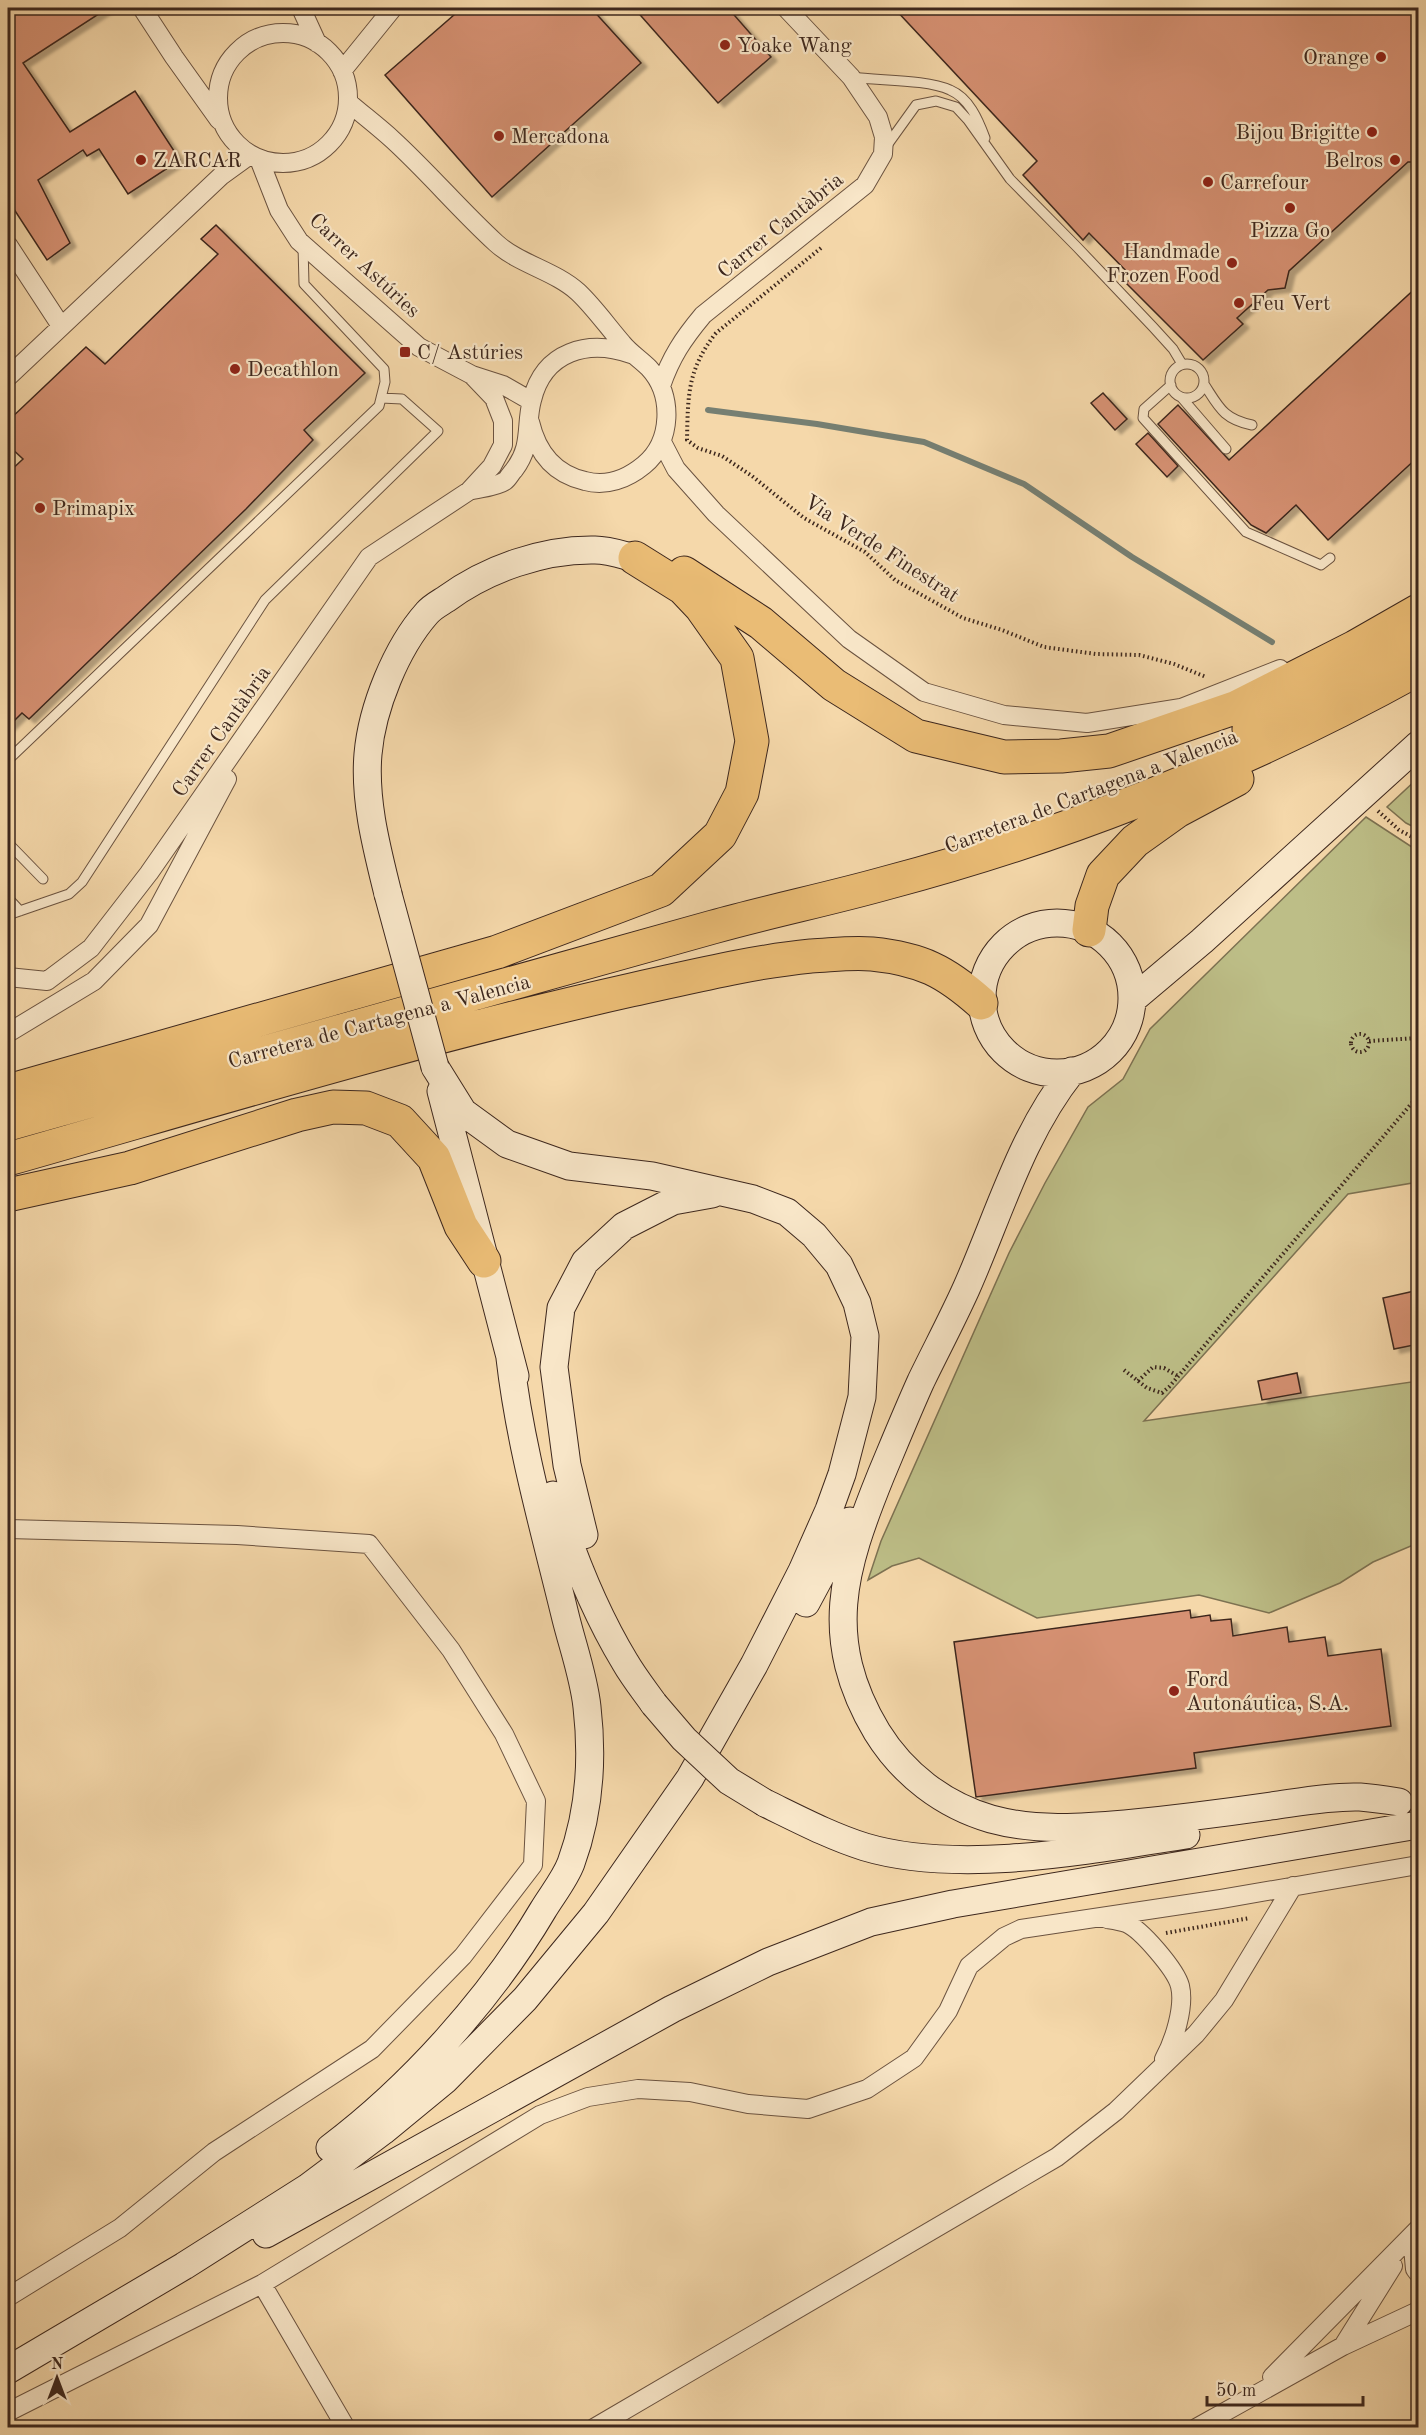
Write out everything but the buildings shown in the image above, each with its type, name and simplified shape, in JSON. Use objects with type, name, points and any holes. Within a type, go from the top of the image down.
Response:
[{"type":"highway","points":[[635,558],[680,570],[761,623],[834,685],[916,736],[1004,757],[1061,756],[1109,751],[1237,707],[1355,647],[1419,610]]},
{"type":"highway","points":[[8,1091],[497,952],[661,890],[720,835],[742,792],[752,741],[736,658],[701,607],[683,588],[635,558]]},
{"type":"highway","name":"Carretera de Cartagena a Valencia","points":[[750,916],[1037,817],[1213,747],[1328,689],[1419,638]]},
{"type":"highway","points":[[1089,930],[1092,906],[1102,875],[1135,841],[1178,811],[1362,711],[1419,670]]},
{"type":"highway","name":"Carretera de Cartagena a Valencia","points":[[8,1124],[488,992],[750,916],[888,883],[1062,828],[1149,796],[1351,706],[1419,670]]},
{"type":"highway","points":[[8,1159],[509,1017],[732,968],[804,957],[845,953],[872,954],[910,960],[939,970],[981,1003]]},
{"type":"highway","points":[[8,1194],[130,1168],[297,1115],[333,1107],[366,1108],[400,1121],[434,1158],[461,1226],[484,1261]]},
{"type":"main road","points":[[635,558],[597,550],[558,553],[512,565],[469,582],[428,612],[398,657],[377,705],[368,755],[369,797],[388,894],[510,1358],[564,1529],[606,1626],[624,1661],[654,1704],[684,1739],[729,1782],[765,1803],[824,1832],[866,1847],[908,1856],[948,1859],[1009,1857],[1093,1849],[1409,1801]]},
{"type":"main road","points":[[1132,1000],[1202,941],[1419,746]]},
{"type":"main road","points":[[1051,923],[1070,924],[1089,930],[1107,941],[1121,958],[1129,975],[1132,1000],[1127,1024],[1115,1046],[1096,1062],[1072,1071],[1053,1073],[1040,1071],[1017,1062],[1001,1049],[991,1034],[981,1003],[982,986],[987,968],[1001,947],[1015,934],[1032,926],[1051,923]]},
{"type":"main road","points":[[8,2370],[184,2266],[307,2188],[383,2131],[445,2080],[525,1999],[596,1913],[690,1778],[754,1665],[802,1571],[829,1510],[853,1437],[862,1397],[865,1336],[857,1303],[839,1265],[814,1235],[787,1212],[753,1199],[652,1176],[569,1166],[507,1144],[463,1112],[435,1067]]},
{"type":"main road","points":[[1072,1071],[1041,1114],[1012,1176],[966,1289],[903,1422],[856,1536],[847,1575],[843,1615],[846,1659],[856,1692],[892,1755],[917,1780],[955,1805],[991,1819],[1025,1826],[1073,1829],[1172,1819],[1328,1798],[1360,1797],[1409,1801]]},
{"type":"main road","points":[[606,1626],[603,1599],[576,1507],[567,1465],[554,1367],[561,1308],[585,1262],[624,1226],[673,1201],[722,1192]]},
{"type":"main road","points":[[8,2370],[96,2300],[283,2183],[356,2128],[417,2072],[484,1995],[527,1938],[570,1865],[587,1806],[589,1754],[587,1706],[528,1461],[515,1401],[510,1358]]},
{"type":"main road","points":[[690,1778],[728,1737],[747,1710],[781,1652],[903,1422]]},
{"type":"main road","points":[[8,2370],[93,2332],[672,2009],[768,1962],[871,1922],[953,1904],[1419,1825]]},
{"type":"street","points":[[142,8],[231,139],[255,157],[287,163],[300,161],[317,154],[331,142],[339,132],[348,102],[347,86],[342,71],[332,55],[317,43],[295,34],[281,33],[257,38],[241,48],[225,68],[218,85],[218,104],[224,127]]},
{"type":"street","points":[[301,8],[317,43]]},
{"type":"street","points":[[342,71],[393,8]]},
{"type":"street","points":[[786,8],[851,77],[878,117],[884,136],[883,154]]},
{"type":"street","points":[[348,102],[393,140],[498,245],[577,291],[632,355],[649,369],[661,386],[667,405],[667,424],[662,442],[650,460],[634,474],[614,482],[592,483],[572,478],[553,466],[540,450],[530,422]]},
{"type":"street","name":"Carrer Cantàbria","points":[[661,386],[670,361],[682,341],[703,315],[865,185],[883,154]]},
{"type":"street","points":[[8,377],[221,176],[255,157]]},
{"type":"street","name":"Carrer Astúries","points":[[255,157],[279,210],[303,244],[419,347],[472,375]]},
{"type":"street","points":[[8,245],[61,326]]},
{"type":"street","points":[[469,491],[505,481],[523,458],[530,422],[531,401],[539,381],[552,364],[570,352],[591,347],[612,348],[632,355]]},
{"type":"street","points":[[472,375],[503,385],[531,401]]},
{"type":"street","points":[[469,491],[492,466],[503,445],[503,421],[494,398],[472,375]]},
{"type":"street","points":[[662,442],[676,469],[716,514],[849,639],[924,692],[1004,715],[1087,723],[1181,708],[1287,667],[1419,593]]},
{"type":"street","name":"Carrer Cantàbria","points":[[8,977],[47,981],[91,948],[149,873],[369,557],[469,491]]},
{"type":"street","points":[[8,1033],[94,981],[149,925],[264,708]]},
{"type":"street","points":[[8,1529],[237,1535],[369,1544],[452,1650],[504,1734],[537,1801],[534,1865],[463,1956],[372,2049],[214,2152],[120,2228],[8,2297]]},
{"type":"street","points":[[8,2412],[262,2284],[540,2115],[588,2097],[638,2089],[680,2091],[748,2104],[808,2109],[867,2089],[914,2058],[948,2011],[969,1966],[1004,1937],[1021,1929],[1419,1865]]},
{"type":"street","points":[[594,2427],[1057,2157],[1116,2111],[1196,2034],[1224,2000],[1293,1886]]},
{"type":"street","points":[[1100,1917],[1127,1923],[1154,1945],[1180,1986],[1179,2018],[1173,2043],[1158,2071]]},
{"type":"street","points":[[1415,2233],[1415,2269],[1419,2273]]},
{"type":"street","points":[[1343,2346],[1415,2233]]},
{"type":"street","points":[[1257,2391],[1415,2233]]},
{"type":"street","points":[[262,2284],[346,2427]]},
{"type":"street","points":[[1196,2427],[1257,2391],[1343,2346],[1419,2311]]},
{"type":"lane","points":[[851,77],[922,84],[950,90],[964,100],[978,118],[990,151]]},
{"type":"lane","points":[[883,154],[892,136],[916,105],[936,101],[956,107],[968,120],[1010,179],[1153,327],[1173,349],[1182,364]]},
{"type":"lane","points":[[8,760],[379,406],[384,369],[304,284],[303,244]]},
{"type":"lane","points":[[1182,398],[1199,394],[1204,384],[1204,377],[1200,369],[1189,364],[1182,364],[1173,371],[1171,385],[1174,393],[1182,398],[1226,449]]},
{"type":"lane","points":[[1204,384],[1222,412],[1236,422],[1252,425]]},
{"type":"lane","points":[[1171,385],[1144,409],[1143,418],[1246,532],[1321,565],[1330,558]]},
{"type":"lane","points":[[8,915],[69,894],[82,882],[265,600],[438,431],[402,399],[381,398]]},
{"type":"lane","points":[[8,843],[43,879]]},
{"type":"lane","points":[[8,898],[20,911]]},
{"type":"path","name":"Via Verde Finestrat","points":[[823,246],[716,333],[694,367],[689,390],[687,440],[698,448],[722,456],[752,476],[804,518],[865,552],[895,580],[963,618],[1002,630],[1044,647],[1096,654],[1139,655],[1174,664],[1211,680]]},
{"type":"path","points":[[1377,810],[1399,830],[1419,840]]},
{"type":"path","points":[[1359,1034],[1364,1034],[1369,1041],[1369,1046],[1362,1052],[1355,1051],[1351,1046],[1352,1037],[1359,1034]]},
{"type":"path","points":[[1369,1041],[1419,1038]]},
{"type":"path","points":[[1124,1370],[1155,1392],[1162,1393],[1419,1096]]},
{"type":"path","points":[[1138,1381],[1153,1367],[1164,1368],[1178,1376]]},
{"type":"green space","points":[[1418,778],[1418,829],[1406,823],[1387,807]]},
{"type":"green space","points":[[1366,817],[1418,851],[1418,1182],[1348,1194],[1144,1421],[1418,1381],[1418,1543],[1373,1562],[1340,1583],[1269,1613],[1199,1595],[1037,1618],[919,1558],[892,1566],[868,1580],[881,1541],[1009,1253],[1088,1107],[1123,1079],[1150,1029]]},
{"type":"waterway","points":[[708,410],[817,424],[924,442],[1024,484],[1132,557],[1272,642]]},
{"type":"place","name":"Yoake Wang","points":[[725,45]]},
{"type":"place","name":"Orange","points":[[1381,57]]},
{"type":"place","name":"Bijou Brigitte","points":[[1372,132]]},
{"type":"place","name":"Mercadona","points":[[499,136]]},
{"type":"place","name":"ZARCAR","points":[[141,160]]},
{"type":"place","name":"Belros","points":[[1395,160]]},
{"type":"place","name":"Carrefour","points":[[1208,182]]},
{"type":"place","name":"Pizza Go","points":[[1290,208]]},
{"type":"place","name":"Handmade Frozen Food","points":[[1232,263]]},
{"type":"place","name":"Feu Vert","points":[[1239,303]]},
{"type":"place","name":"C/ Astúries","points":[[405,352]]},
{"type":"place","name":"Decathlon","points":[[235,369]]},
{"type":"place","name":"Primapix","points":[[40,508]]},
{"type":"place","name":"Ford Autonáutica, S.A.","points":[[1174,1691]]}]
